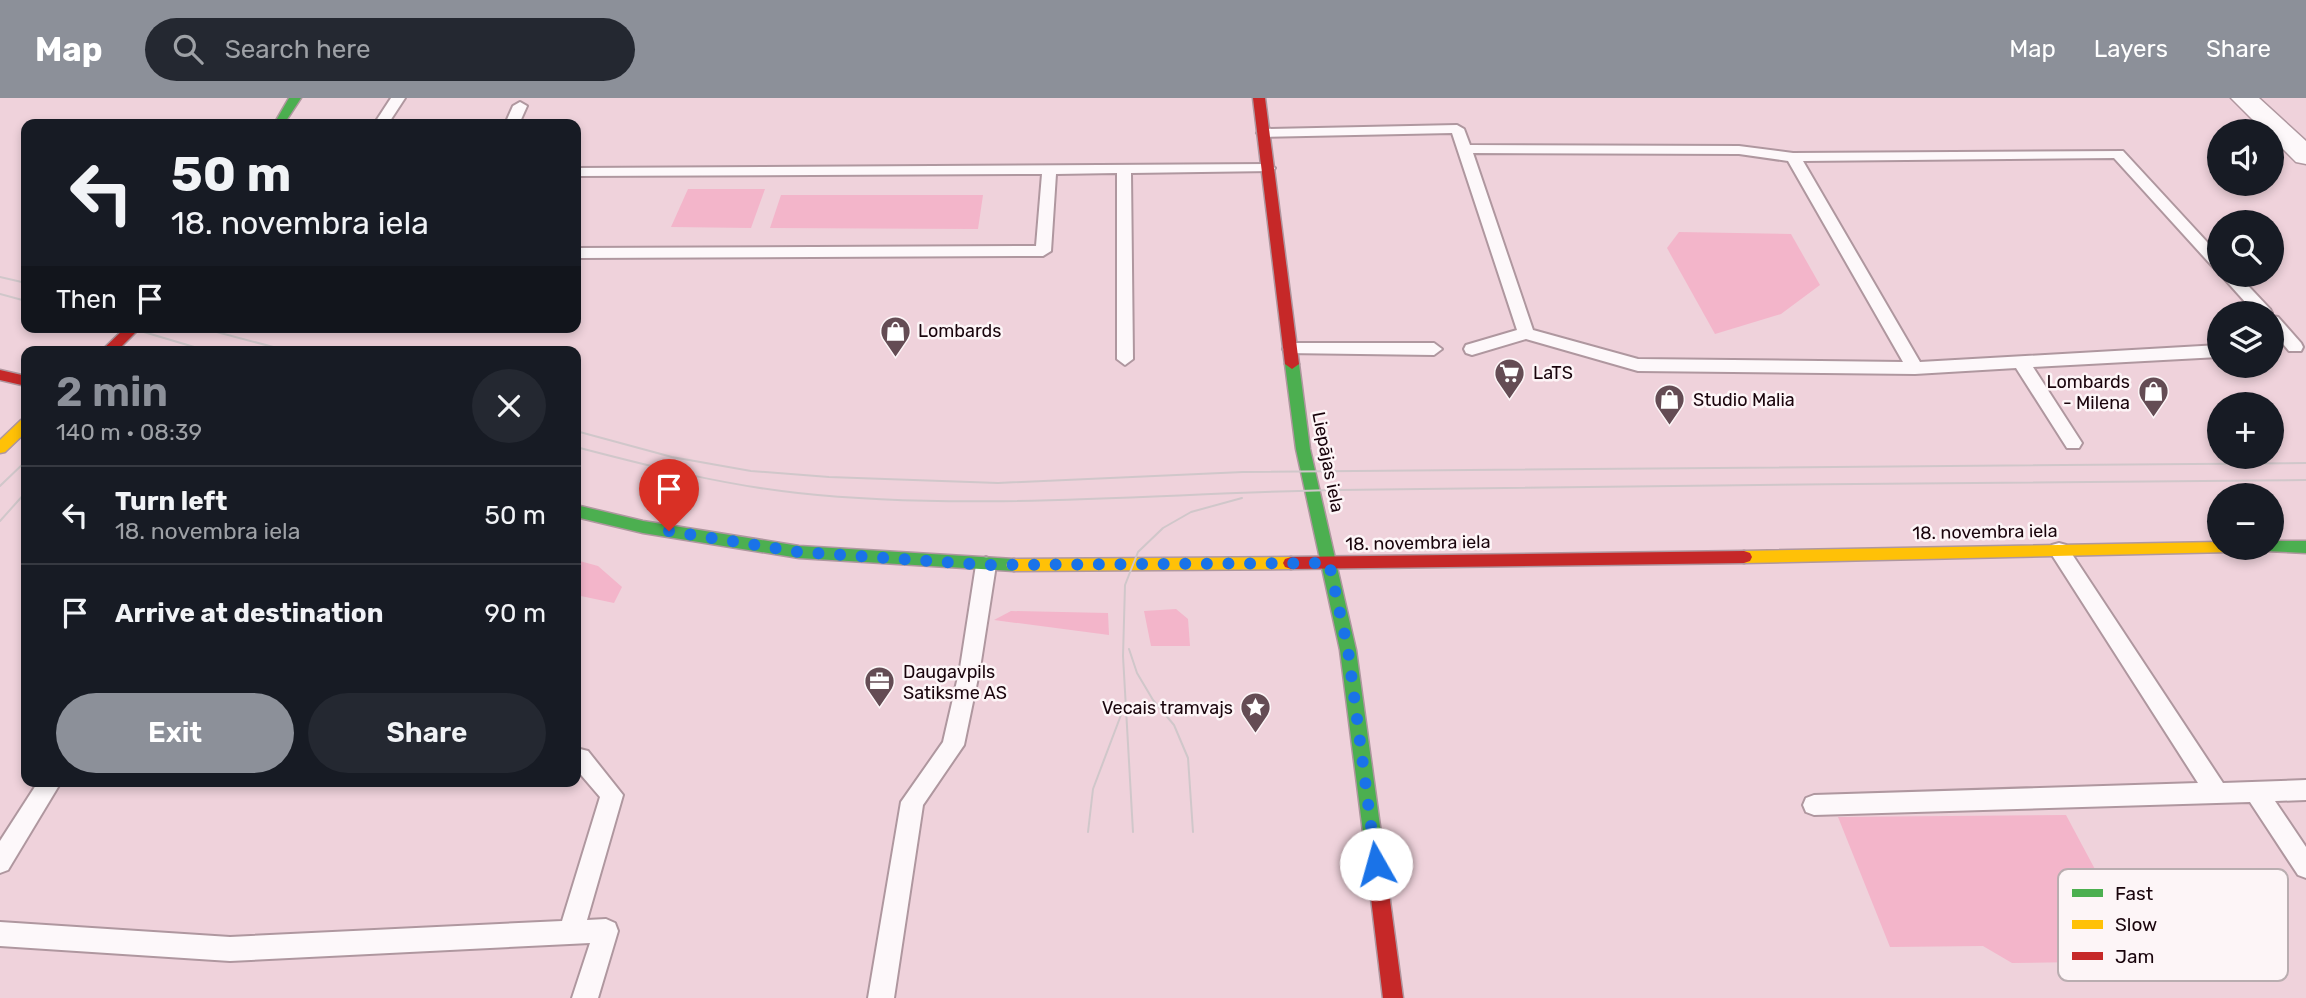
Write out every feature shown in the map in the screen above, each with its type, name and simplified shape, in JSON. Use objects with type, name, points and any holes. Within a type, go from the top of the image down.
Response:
[{"type":"main road","points":[[282,119],[295,98]]},
{"type":"main road","name":"Liepājas iela","points":[[1259,98],[1303,449],[1348,650],[1393,998]]},
{"type":"main road","points":[[113,346],[128,333]]},
{"type":"main road","points":[[0,375],[21,380]]},
{"type":"main road","points":[[0,448],[21,429]]},
{"type":"main road","name":"18. novembra iela","points":[[581,512],[643,527],[799,552],[986,565],[1329,563],[2207,548]]},
{"type":"main road","points":[[2284,547],[2306,547]]},
{"type":"street","points":[[2244,98],[2306,156]]},
{"type":"lane","points":[[384,119],[398,98]]},
{"type":"lane","points":[[514,119],[520,106]]},
{"type":"lane","points":[[1264,133],[1457,129],[1526,333]]},
{"type":"lane","points":[[1464,149],[1739,150],[1793,157],[2118,154],[2207,251]]},
{"type":"lane","points":[[1793,157],[1914,368]]},
{"type":"lane","points":[[581,172],[1268,168]]},
{"type":"lane","points":[[1124,169],[1125,359]]},
{"type":"lane","points":[[581,253],[1043,251],[1049,170]]},
{"type":"lane","points":[[2240,287],[2253,301]]},
{"type":"lane","points":[[2284,332],[2301,347]]},
{"type":"lane","points":[[1472,349],[1526,333],[1638,365],[1914,368],[2207,352]]},
{"type":"lane","points":[[1291,349],[1434,349]]},
{"type":"lane","points":[[2021,362],[2073,443]]},
{"type":"lane","points":[[2059,550],[2217,793]]},
{"type":"lane","points":[[881,998],[912,802],[953,745],[970,668],[986,565]]},
{"type":"lane","points":[[571,933],[611,795],[581,759]]},
{"type":"lane","points":[[0,862],[47,787]]},
{"type":"lane","points":[[1814,804],[2306,790]]},
{"type":"lane","points":[[2256,792],[2306,867]]},
{"type":"lane","points":[[0,934],[230,949],[606,931],[585,998]]},
{"type":"shaded area","points":[[688,189],[765,189],[751,228],[671,227]]},
{"type":"shaded area","points":[[781,195],[983,195],[978,229],[770,228]]},
{"type":"shaded area","points":[[1679,232],[1791,234],[1820,285],[1781,314],[1715,334],[1667,248]]},
{"type":"shaded area","points":[[581,561],[598,566],[622,587],[614,603],[581,596]]},
{"type":"shaded area","points":[[1176,609],[1188,619],[1190,646],[1151,646],[1144,611]]},
{"type":"shaded area","points":[[1011,611],[1108,613],[1109,635],[994,620]]},
{"type":"shaded area","points":[[2066,815],[2095,869],[2058,869],[2058,962],[2012,963],[1983,946],[1890,947],[1838,817]]},
{"type":"tram line","points":[[0,277],[21,282]]},
{"type":"tram line","points":[[0,294],[21,300]]},
{"type":"tram line","points":[[147,333],[191,346]]},
{"type":"tram line","points":[[221,333],[269,346]]},
{"type":"tram line","points":[[581,432],[672,457],[751,471],[829,477],[998,483],[1243,472],[2306,463]]},
{"type":"tram line","points":[[581,448],[686,474],[770,490],[932,501],[1068,500],[1338,490],[2306,480]]},
{"type":"tram line","points":[[0,486],[21,466]]},
{"type":"tram line","points":[[0,521],[21,498]]},
{"type":"tram line","points":[[1133,832],[1123,656],[1125,585],[1138,552],[1163,528],[1191,512],[1242,498]]},
{"type":"tram line","points":[[1129,649],[1137,673],[1153,700],[1174,725],[1188,758],[1193,832]]},
{"type":"tram line","points":[[1088,832],[1093,789],[1124,707]]},
{"type":"traffic: fast","points":[[282,119],[295,98]]},
{"type":"traffic: fast","points":[[1292,364],[1303,449],[1348,650],[1374,848]]},
{"type":"traffic: fast","points":[[581,512],[643,527],[799,552],[1014,565]]},
{"type":"traffic: fast","points":[[2284,547],[2306,547]]},
{"type":"traffic: slow","points":[[0,448],[21,429]]},
{"type":"traffic: slow","points":[[1744,557],[2207,548]]},
{"type":"traffic: slow","points":[[1014,565],[1291,563]]},
{"type":"traffic: jam","points":[[1259,98],[1292,364]]},
{"type":"traffic: jam","points":[[113,346],[128,333]]},
{"type":"traffic: jam","points":[[0,375],[21,380]]},
{"type":"traffic: jam","points":[[1291,563],[1744,557]]},
{"type":"traffic: jam","points":[[1374,848],[1393,998]]},
{"type":"place","name":"Lombards","points":[[895,358]]},
{"type":"place","name":"LaTS","points":[[1510,400]]},
{"type":"place","name":"Lombards - Milena","points":[[2153,419]]},
{"type":"place","name":"Studio Malia","points":[[1670,427]]},
{"type":"place","name":"Daugavpils Satiksme AS","points":[[880,709]]},
{"type":"place","name":"Vecais tramvajs","points":[[1256,735]]},
{"type":"route","points":[[669,531],[799,552],[986,565],[1329,563],[1348,650],[1376,864]]}]
